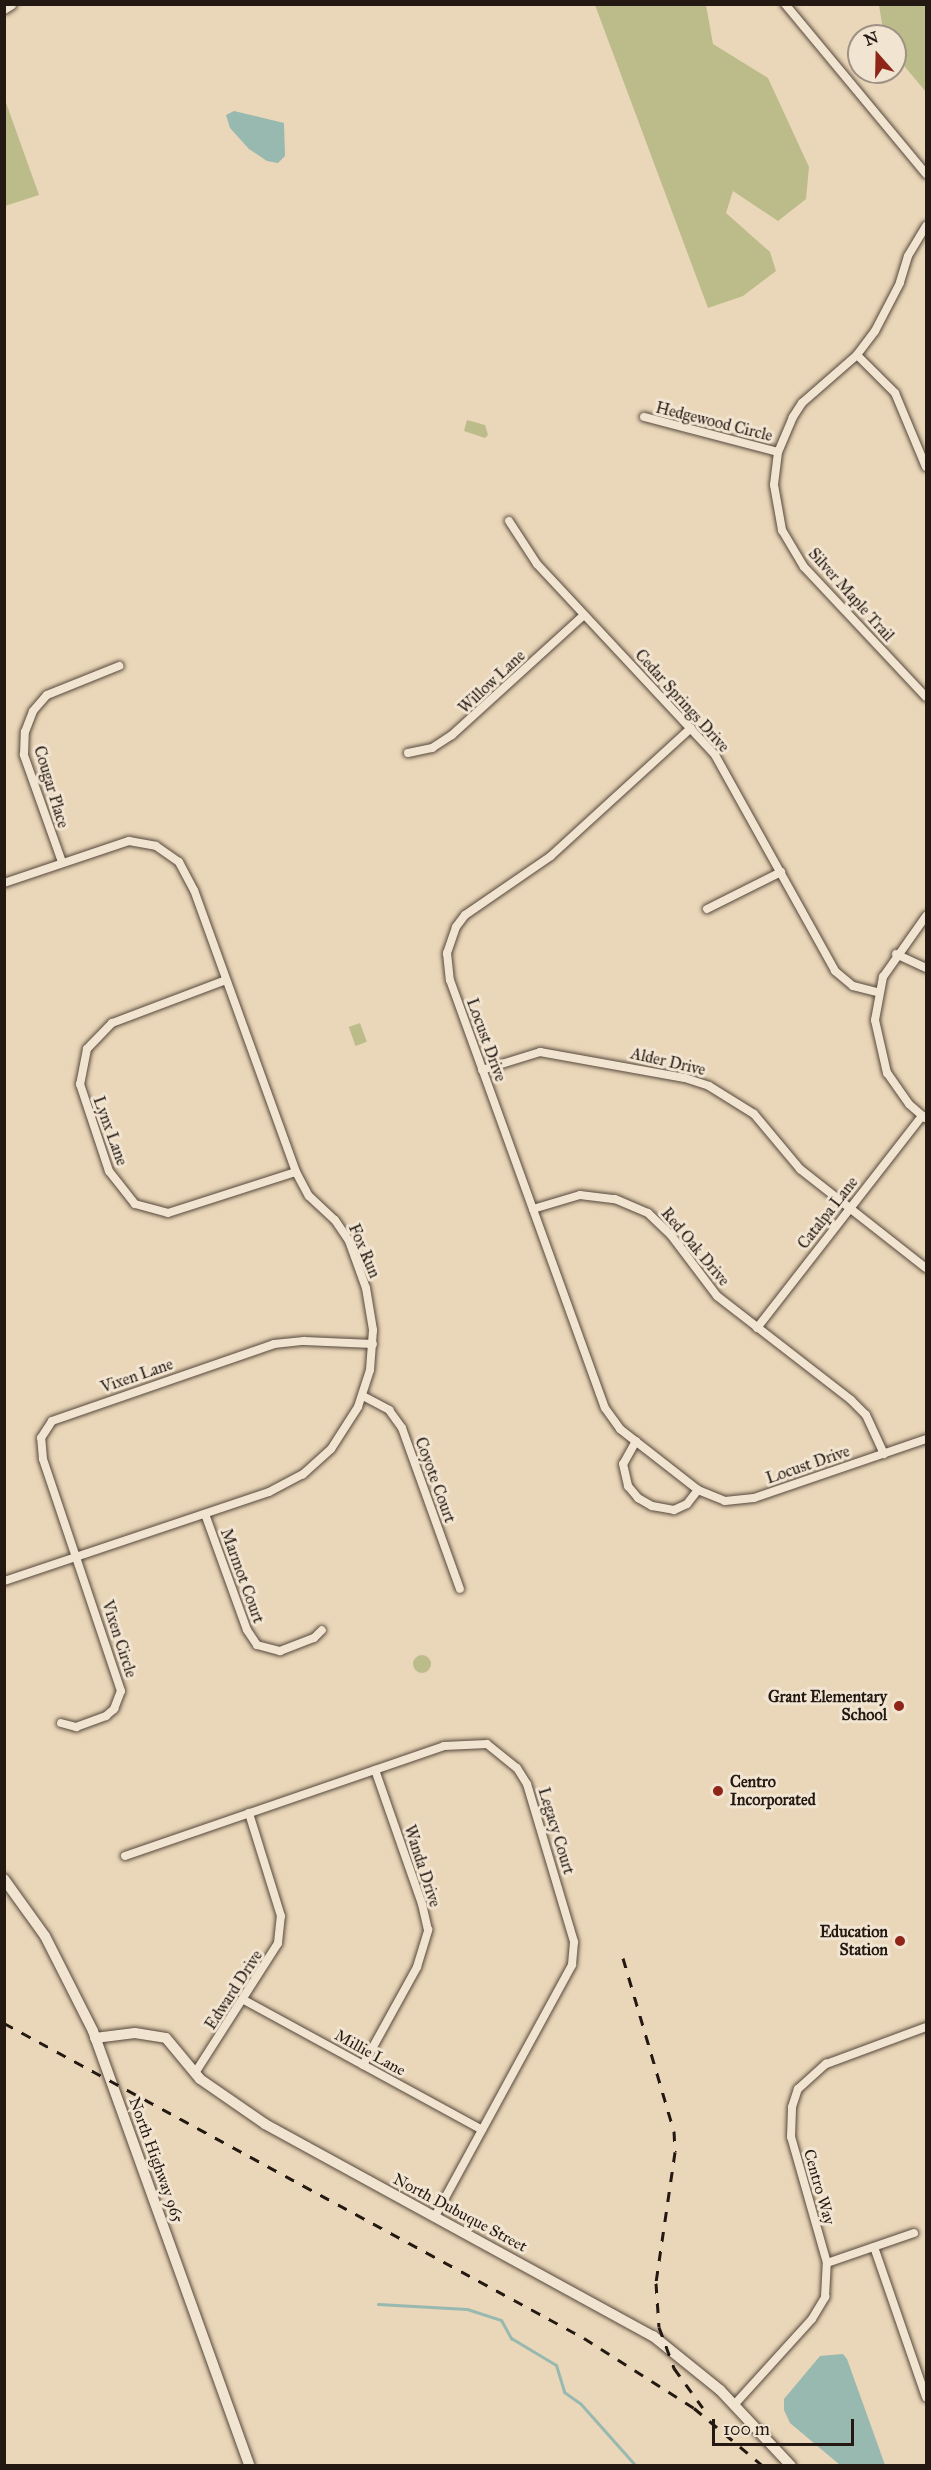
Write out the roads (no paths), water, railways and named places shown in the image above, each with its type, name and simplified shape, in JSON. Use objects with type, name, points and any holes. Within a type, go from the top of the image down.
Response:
[{"type":"main road","points":[[4,9],[12,4]]},
{"type":"main road","name":"North Highway 965","points":[[4,1880],[45,1936],[95,2038],[250,2466]]},
{"type":"main road","name":"North Dubuque Street","points":[[95,2038],[135,2032],[166,2038],[195,2073],[265,2124],[653,2336],[734,2404],[791,2466]]},
{"type":"street","points":[[785,4],[927,174]]},
{"type":"street","name":"Silver Maple Trail","points":[[927,226],[908,256],[889,307],[857,355],[802,402],[778,452],[776,509],[792,549],[927,697]]},
{"type":"street","points":[[857,355],[895,393],[927,467]]},
{"type":"street","name":"Hedgewood Circle","points":[[644,417],[778,452]]},
{"type":"street","name":"Cedar Springs Drive","points":[[509,521],[537,564],[691,728],[729,776],[835,971],[853,986],[877,992]]},
{"type":"street","name":"Willow Lane","points":[[408,753],[432,748],[470,721],[584,615]]},
{"type":"street","name":"Cougar Place","points":[[62,862],[24,755],[24,732],[33,711],[47,695],[119,666]]},
{"type":"street","name":"Locust Drive","points":[[691,728],[551,856],[465,915],[456,927],[447,967],[605,1408],[620,1429],[698,1490],[726,1501],[747,1499],[927,1439]]},
{"type":"street","name":"Fox Run","points":[[4,883],[129,841],[142,842],[168,853],[186,872],[296,1172],[309,1196],[335,1220],[349,1241],[369,1303],[373,1344],[363,1396],[341,1436],[303,1474],[269,1492],[4,1581]]},
{"type":"street","points":[[707,909],[781,872]]},
{"type":"street","points":[[924,1117],[897,1089],[881,1056],[874,1020],[877,992],[896,954],[927,915]]},
{"type":"street","points":[[896,954],[927,968]]},
{"type":"street","name":"Lynx Lane","points":[[226,980],[112,1023],[87,1049],[80,1084],[109,1171],[135,1204],[168,1213],[296,1172]]},
{"type":"street","name":"Alder Drive","points":[[482,1070],[540,1052],[685,1078],[709,1086],[754,1113],[800,1169],[927,1268]]},
{"type":"street","name":"Catalpa Lane","points":[[757,1328],[924,1117]]},
{"type":"street","name":"Red Oak Drive","points":[[533,1209],[561,1199],[598,1196],[630,1204],[648,1213],[671,1235],[717,1296],[851,1400],[866,1415],[884,1454]]},
{"type":"street","name":"Vixen Lane","points":[[77,1557],[40,1446],[52,1421],[273,1344],[373,1344]]},
{"type":"street","name":"Coyote Court","points":[[363,1396],[389,1410],[402,1428],[460,1589]]},
{"type":"street","points":[[636,1441],[623,1464],[635,1495],[652,1506],[674,1510],[687,1504],[698,1490]]},
{"type":"street","name":"Marmot Court","points":[[206,1514],[247,1630],[257,1645],[280,1651],[314,1638],[322,1630]]},
{"type":"street","name":"Vixen Circle","points":[[61,1723],[76,1726],[106,1716],[114,1709],[121,1691],[77,1557]]},
{"type":"street","name":"Legacy Court","points":[[125,1856],[375,1770],[465,1742],[486,1744],[504,1754],[527,1784],[571,1931],[572,1965],[562,1989],[435,2216]]},
{"type":"street","name":"Wanda Drive","points":[[363,2065],[417,1967],[428,1930],[422,1904],[375,1770]]},
{"type":"street","name":"Edward Drive","points":[[195,2073],[244,2000],[278,1943],[281,1916],[249,1813]]},
{"type":"street","name":"Millie Lane","points":[[244,2000],[482,2130]]},
{"type":"street","name":"Centro Way","points":[[734,2404],[818,2312],[825,2297],[827,2263],[791,2137],[791,2114],[798,2089],[826,2064],[927,2027]]},
{"type":"street","points":[[827,2263],[914,2233]]},
{"type":"street","points":[[874,2247],[927,2397]]},
{"type":"water","points":[[234,111],[284,123],[285,156],[278,163],[267,161],[249,149],[230,128],[226,115]]},
{"type":"water","points":[[843,2354],[847,2359],[885,2465],[840,2465],[790,2423],[784,2410],[784,2399],[820,2356]]},
{"type":"waterway","points":[[378,2304],[467,2309],[501,2320],[511,2338],[556,2365],[564,2392],[580,2403],[636,2466]]},
{"type":"railway","points":[[623,1958],[674,2131],[675,2152],[656,2283],[659,2327],[674,2368],[703,2408]]},
{"type":"railway","points":[[4,2023],[584,2338],[694,2408],[763,2466]]},
{"type":"place","name":"Grant Elementary School","points":[[899,1706]]},
{"type":"place","name":"Centro Incorporated","points":[[718,1791]]},
{"type":"place","name":"Education Station","points":[[900,1941]]}]
